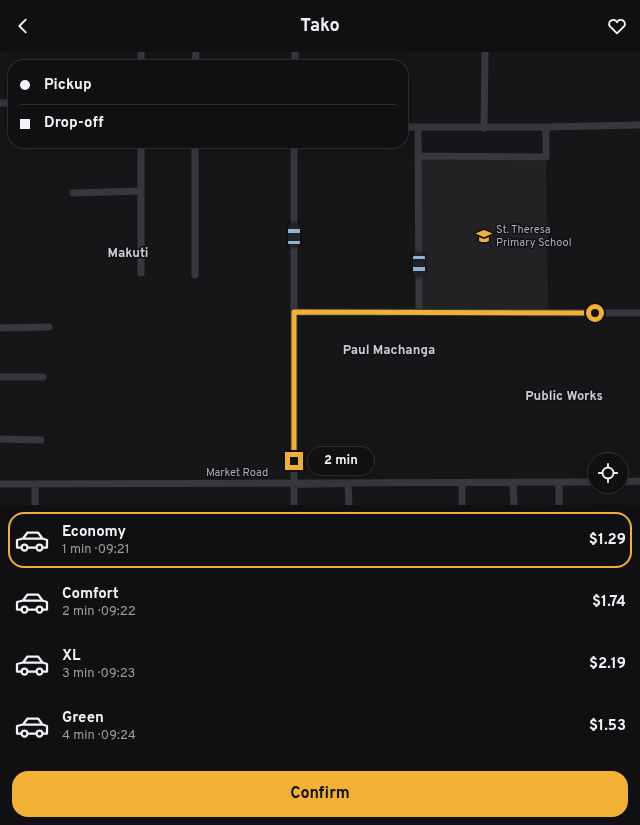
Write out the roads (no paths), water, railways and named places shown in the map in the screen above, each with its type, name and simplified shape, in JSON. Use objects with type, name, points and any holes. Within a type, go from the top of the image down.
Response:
[{"type":"street","points":[[484,128],[486,52]]},
{"type":"street","points":[[408,127],[484,128],[640,125]]},
{"type":"street","points":[[418,127],[419,312]]},
{"type":"street","points":[[418,156],[546,157],[546,127]]},
{"type":"street","points":[[141,148],[141,273]]},
{"type":"street","points":[[195,148],[195,275]]},
{"type":"street","points":[[294,148],[294,505]]},
{"type":"street","points":[[73,193],[141,191]]},
{"type":"street","points":[[294,312],[640,313]]},
{"type":"street","points":[[0,328],[49,327]]},
{"type":"street","points":[[0,377],[43,377]]},
{"type":"street","points":[[0,439],[41,440]]},
{"type":"street","points":[[628,482],[640,481]]},
{"type":"street","points":[[559,482],[559,505]]},
{"type":"street","name":"Market Road","points":[[0,484],[588,482]]},
{"type":"street","points":[[462,483],[462,505]]},
{"type":"street","points":[[513,483],[514,505]]},
{"type":"street","points":[[35,484],[35,505]]},
{"type":"street","points":[[348,484],[349,505]]},
{"type":"waterway","points":[[297,487],[346,486]]},
{"type":"place","name":"St. Theresa Primary School","points":[[484,236]]},
{"type":"district","name":"Makuti","points":[[128,254]]},
{"type":"district","name":"Paul Machanga","points":[[389,351]]},
{"type":"district","name":"Public Works","points":[[564,397]]}]
